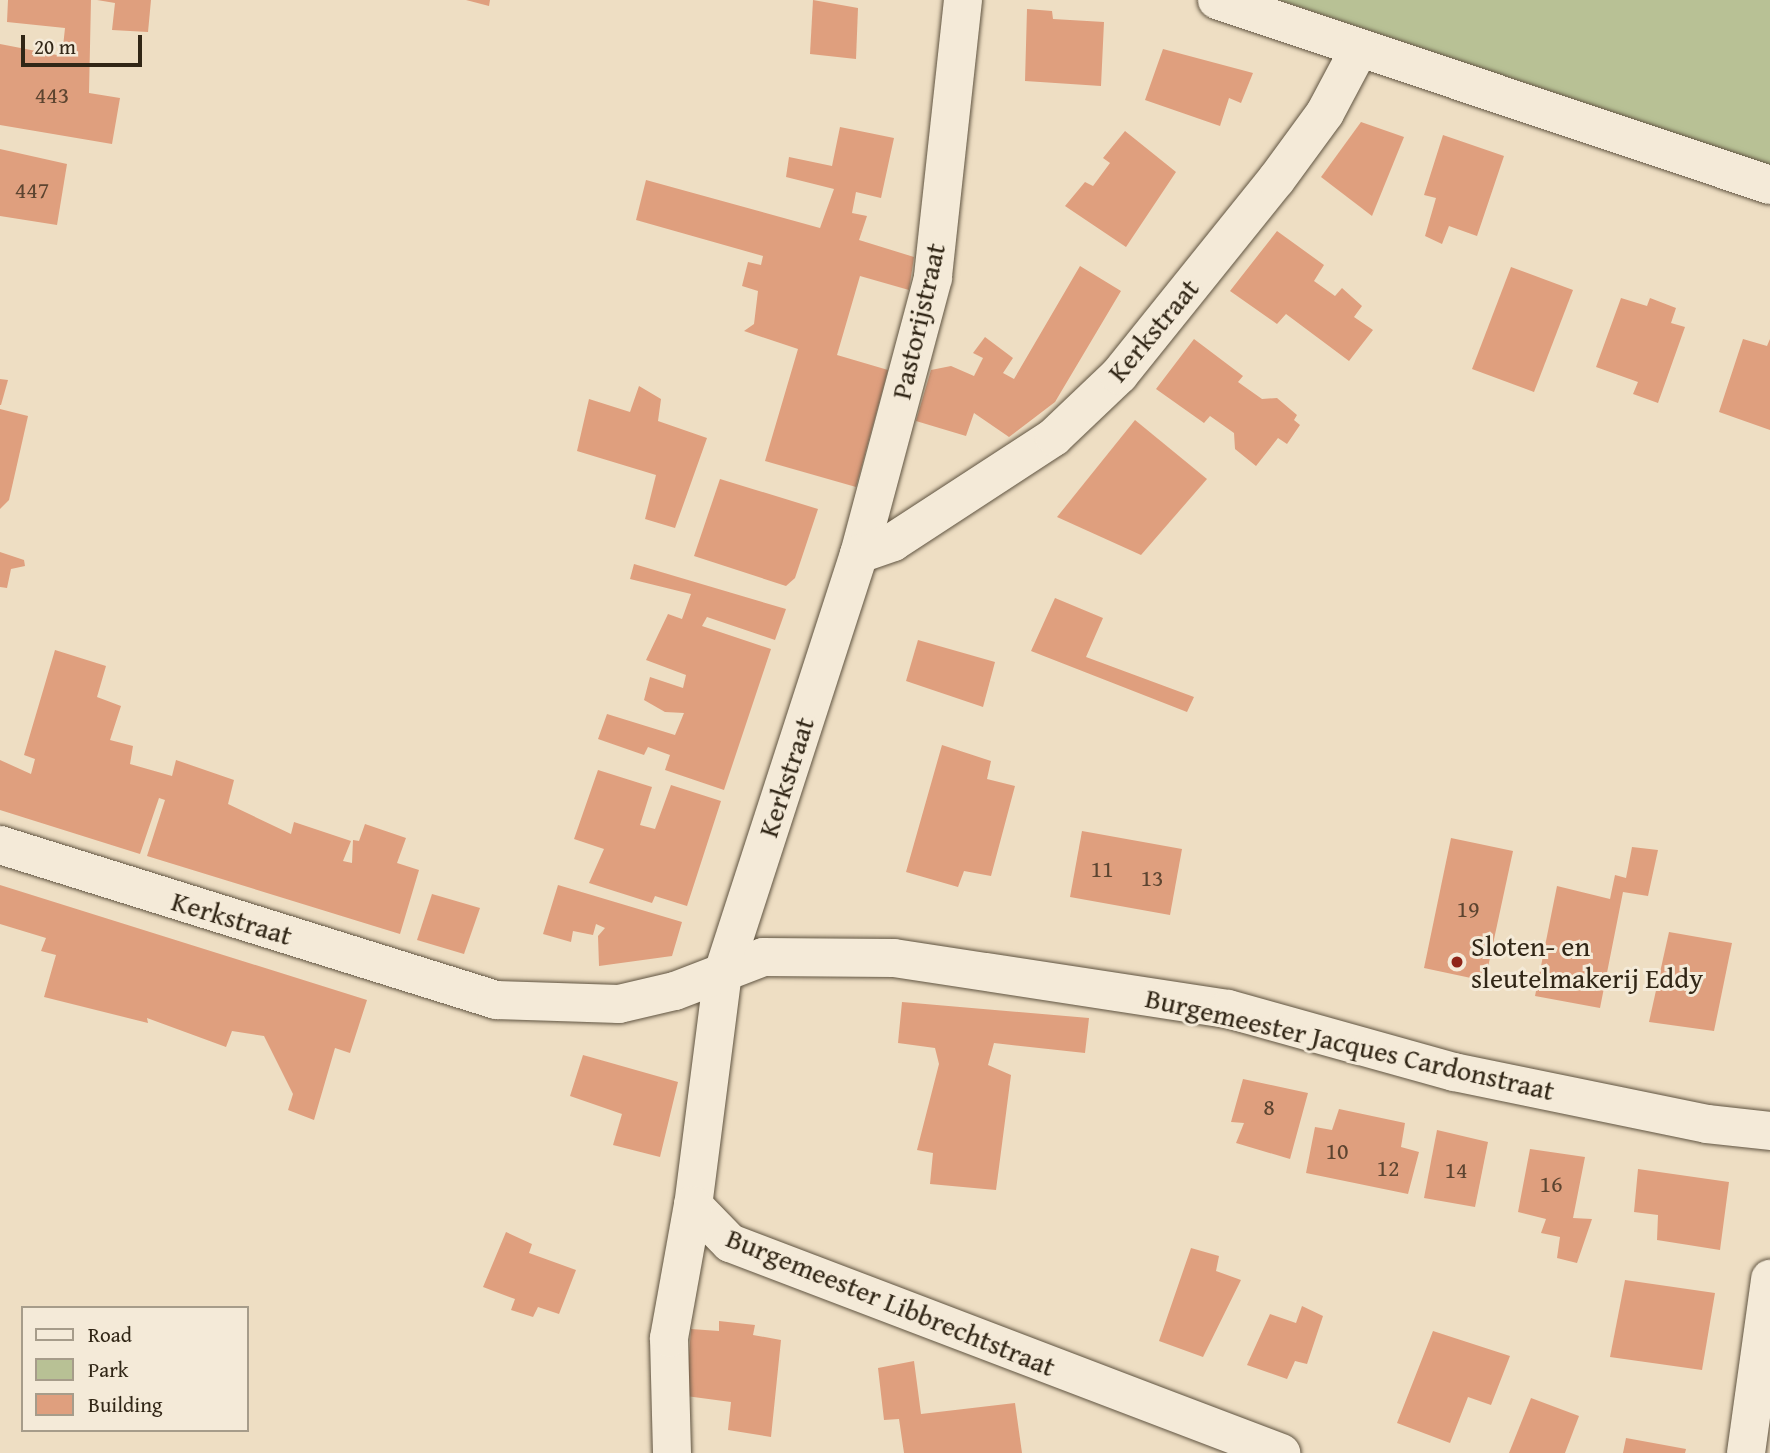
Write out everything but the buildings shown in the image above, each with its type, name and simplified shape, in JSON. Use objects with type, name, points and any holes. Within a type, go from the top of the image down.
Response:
[{"type":"street","name":"Pastorijstraat","points":[[859,554],[933,278],[964,0]]},
{"type":"street","points":[[1217,0],[1358,51],[1770,186]]},
{"type":"street","name":"Kerkstraat","points":[[0,845],[496,1000],[618,1004],[723,972],[859,554],[893,542],[1054,437],[1119,375],[1276,180],[1325,113],[1358,51]]},
{"type":"street","name":"Burgemeester Jacques Cardonstraat","points":[[723,972],[762,957],[833,954],[1144,994],[1228,1009],[1454,1072],[1707,1124],[1770,1131]]},
{"type":"street","points":[[672,1453],[669,1338],[693,1205],[723,972]]},
{"type":"street","name":"Burgemeester Libbrechtstraat","points":[[693,1205],[730,1243],[1281,1453]]},
{"type":"street","points":[[1746,1453],[1770,1279]]},
{"type":"green space","points":[[1279,0],[1770,0],[1770,165]]},
{"type":"place","name":"Sloten- en sleutelmakerij Eddy","points":[[1457,962]]}]
